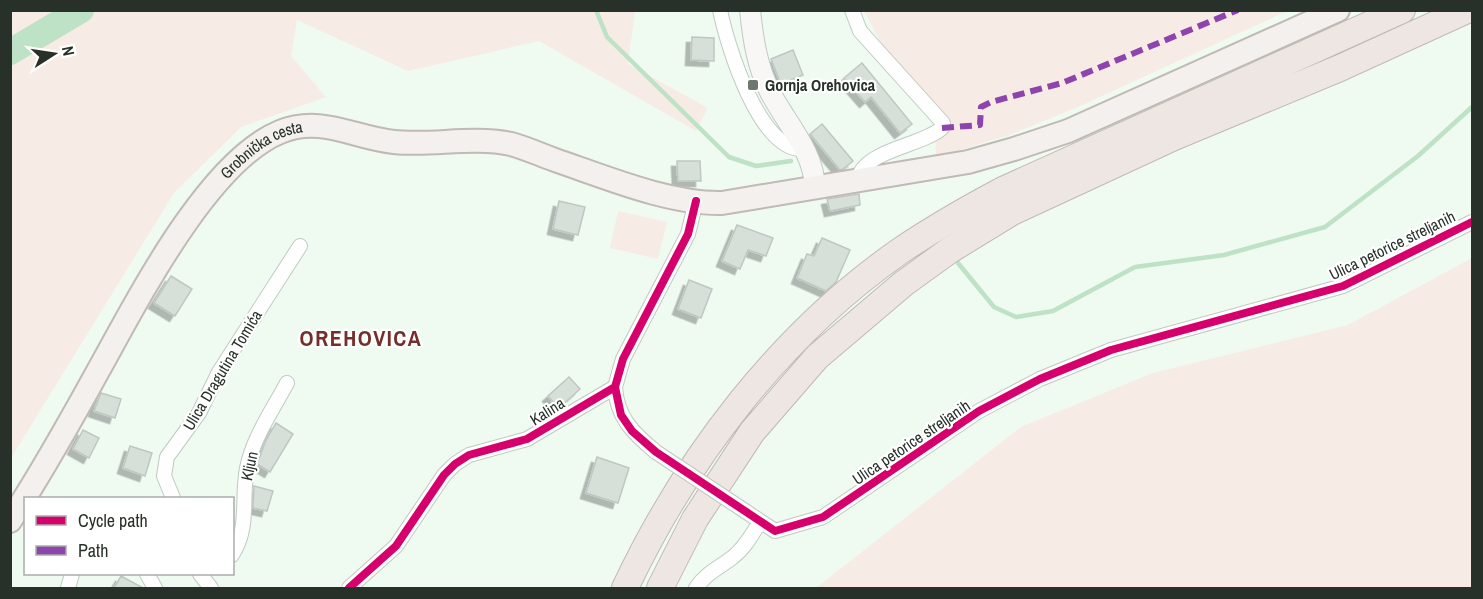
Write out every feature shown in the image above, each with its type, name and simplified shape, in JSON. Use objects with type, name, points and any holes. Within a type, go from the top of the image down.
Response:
[{"type":"highway","points":[[625,588],[675,493],[742,400],[811,325],[900,251],[950,218],[1005,189],[1402,10]]},
{"type":"highway","points":[[660,588],[695,519],[752,432],[817,357],[903,284],[940,257],[1012,212],[1174,137],[1340,68],[1467,10]]},
{"type":"main road","points":[[750,10],[753,40],[762,75],[805,150],[813,168],[815,188]]},
{"type":"main road","points":[[696,201],[722,203],[968,162],[1068,131],[1338,10]]},
{"type":"main road","name":"Grobnička cesta","points":[[25,497],[179,231],[243,157],[280,132],[305,125],[332,126],[393,142],[484,140],[513,145],[603,177],[696,201]]},
{"type":"main road","name":"Grobnička cesta","points":[[10,521],[24,499]]},
{"type":"street","points":[[720,10],[732,57],[754,107],[787,145],[797,150],[805,150]]},
{"type":"street","points":[[852,10],[860,31],[897,69],[943,123],[942,128],[930,135],[863,166],[857,181]]},
{"type":"street","points":[[615,387],[623,359],[688,234],[696,201]]},
{"type":"street","name":"Ulica petorice streljanih","points":[[615,387],[616,401],[626,423],[656,452],[775,531],[823,517],[979,411],[1040,379],[1111,350],[1343,286],[1473,222]]},
{"type":"street","name":"Ulica Dragutina Tomića","points":[[173,497],[164,476],[167,457],[199,414],[219,372],[300,246]]},
{"type":"street","name":"Kljun","points":[[234,552],[239,544],[246,519],[244,485],[251,449],[287,384]]},
{"type":"street","name":"Kalina","points":[[349,588],[396,546],[444,475],[455,464],[469,455],[527,439],[615,387]]},
{"type":"street","points":[[696,588],[711,571],[734,556],[744,546],[760,522]]},
{"type":"shaded area","points":[[11,10],[635,11],[628,64],[708,108],[696,131],[539,41],[408,71],[297,20],[291,56],[326,97],[241,127],[174,193],[11,458]]},
{"type":"shaded area","points":[[864,11],[1287,11],[1078,107],[1009,135],[936,157],[935,126],[898,75]]},
{"type":"shaded area","points":[[618,211],[667,222],[658,259],[610,248]]},
{"type":"shaded area","points":[[1472,258],[1472,588],[816,588],[1021,427],[1153,373],[1348,325]]},
{"type":"building","points":[[692,37],[714,38],[714,61],[691,60]]},
{"type":"building","points":[[793,50],[803,75],[781,84],[771,59]]},
{"type":"building","points":[[862,63],[912,124],[900,133],[871,97],[865,102],[844,78]]},
{"type":"building","points":[[822,124],[853,161],[843,169],[840,170],[810,134]]},
{"type":"building","points":[[677,161],[700,161],[701,181],[678,181]]},
{"type":"building","points":[[859,194],[860,205],[830,211],[827,199]]},
{"type":"building","points":[[559,201],[585,207],[578,235],[553,229]]},
{"type":"building","points":[[737,225],[773,238],[766,256],[748,250],[740,269],[722,261]]},
{"type":"building","points":[[822,238],[850,250],[836,282],[826,291],[797,278],[807,254],[814,256]]},
{"type":"building","points":[[171,276],[192,289],[175,316],[154,303]]},
{"type":"building","points":[[689,280],[712,289],[701,318],[678,309]]},
{"type":"building","points":[[569,377],[580,389],[559,408],[548,396]]},
{"type":"building","points":[[101,393],[121,399],[115,418],[94,411]]},
{"type":"building","points":[[276,423],[293,434],[270,472],[257,464],[266,440]]},
{"type":"building","points":[[83,430],[99,438],[89,458],[73,449]]},
{"type":"building","points":[[130,446],[152,453],[145,476],[123,468]]},
{"type":"building","points":[[597,457],[629,468],[618,503],[586,493]]},
{"type":"building","points":[[254,486],[273,491],[267,511],[253,508]]},
{"type":"building","points":[[121,576],[143,588],[114,588]]},
{"type":"waterway","points":[[10,52],[81,10]]},
{"type":"waterway","points":[[596,10],[607,37],[729,157],[756,166],[791,161]]},
{"type":"waterway","points":[[958,263],[994,307],[1016,317],[1053,311],[1135,267],[1224,255],[1325,227],[1418,156],[1472,107]]},
{"type":"marked path","points":[[942,128],[980,125],[981,107],[991,102],[1062,83],[1238,10]]},
{"type":"cycle path","points":[[349,588],[396,546],[444,475],[455,464],[469,455],[527,439],[615,387],[623,359],[688,234],[696,201]]},
{"type":"cycle path","points":[[615,387],[621,415],[632,431],[656,452],[775,531],[823,517],[979,411],[1040,379],[1111,350],[1343,286],[1472,222]]},
{"type":"place","name":"Gornja Orehovica","points":[[753,85]]},
{"type":"district","name":"OREHOVICA","points":[[361,338]]}]
